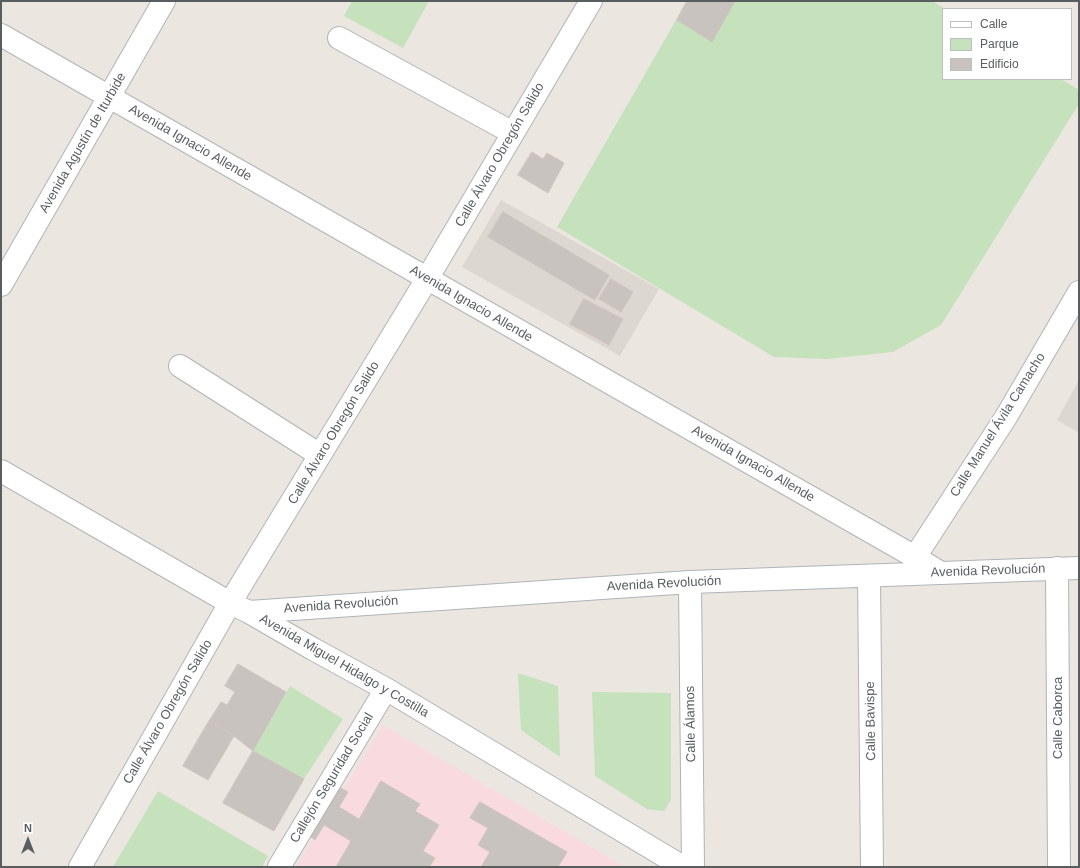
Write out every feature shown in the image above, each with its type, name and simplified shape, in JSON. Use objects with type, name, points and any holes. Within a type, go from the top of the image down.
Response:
[{"type":"street","name":"Avenida Agustín de Iturbide","points":[[1,285],[164,1]]},
{"type":"street","name":"Calle Álvaro Obregón Salido","points":[[80,867],[230,603],[427,279],[591,1]]},
{"type":"street","name":"Avenida Ignacio Allende","points":[[1,35],[915,556],[941,573]]},
{"type":"street","points":[[339,38],[513,133]]},
{"type":"street","name":"Calle Manuel Ávila Camacho","points":[[915,556],[1006,417],[1079,292]]},
{"type":"street","points":[[180,366],[320,455]]},
{"type":"street","name":"Avenida Miguel Hidalgo y Costilla","points":[[1,471],[230,603],[249,612],[386,689],[683,867]]},
{"type":"street","name":"Calle Caborca","points":[[1056,568],[1059,867]]},
{"type":"street","name":"Avenida Revolución","points":[[249,612],[690,582],[1079,568]]},
{"type":"street","name":"Calle Bavispe","points":[[869,576],[872,867]]},
{"type":"street","name":"Calle Álamos","points":[[690,582],[693,867]]},
{"type":"street","name":"Callejón Seguridad Social","points":[[279,867],[386,689]]},
{"type":"shaded area","points":[[501,200],[659,289],[620,356],[462,267]]},
{"type":"shaded area","points":[[1079,380],[1079,433],[1057,420]]},
{"type":"shaded area","points":[[383,725],[625,867],[296,867]]},
{"type":"green space","points":[[352,1],[429,1],[403,48],[344,16]]},
{"type":"green space","points":[[687,1],[932,1],[943,8],[942,8],[942,80],[1063,80],[1079,90],[1079,104],[941,325],[893,352],[827,359],[774,357],[557,227]]},
{"type":"green space","points":[[518,673],[558,686],[560,757],[521,730]]},
{"type":"green space","points":[[290,686],[343,719],[304,779],[253,751]]},
{"type":"green space","points":[[592,692],[671,693],[671,800],[664,811],[647,809],[595,776]]},
{"type":"green space","points":[[158,791],[268,856],[262,867],[113,867]]},
{"type":"building","points":[[687,1],[735,1],[712,42],[677,20]]},
{"type":"building","points":[[532,152],[543,159],[547,153],[564,163],[548,193],[518,175]]},
{"type":"building","points":[[503,212],[609,275],[595,300],[488,237]]},
{"type":"building","points":[[611,279],[633,292],[621,312],[599,299]]},
{"type":"building","points":[[584,299],[623,319],[609,345],[570,324]]},
{"type":"building","points":[[238,664],[286,692],[253,751],[234,736],[209,721],[221,702],[227,705],[235,692],[225,686]]},
{"type":"building","points":[[209,721],[234,736],[208,780],[183,766]]},
{"type":"building","points":[[253,751],[304,779],[274,831],[223,803]]},
{"type":"building","points":[[381,781],[420,804],[415,811],[439,825],[423,851],[435,858],[429,867],[336,867],[351,841],[324,825],[315,840],[307,834],[336,785],[348,792],[339,807],[359,819]]},
{"type":"building","points":[[480,802],[567,852],[558,867],[481,867],[490,852],[478,845],[488,828],[470,818]]}]
